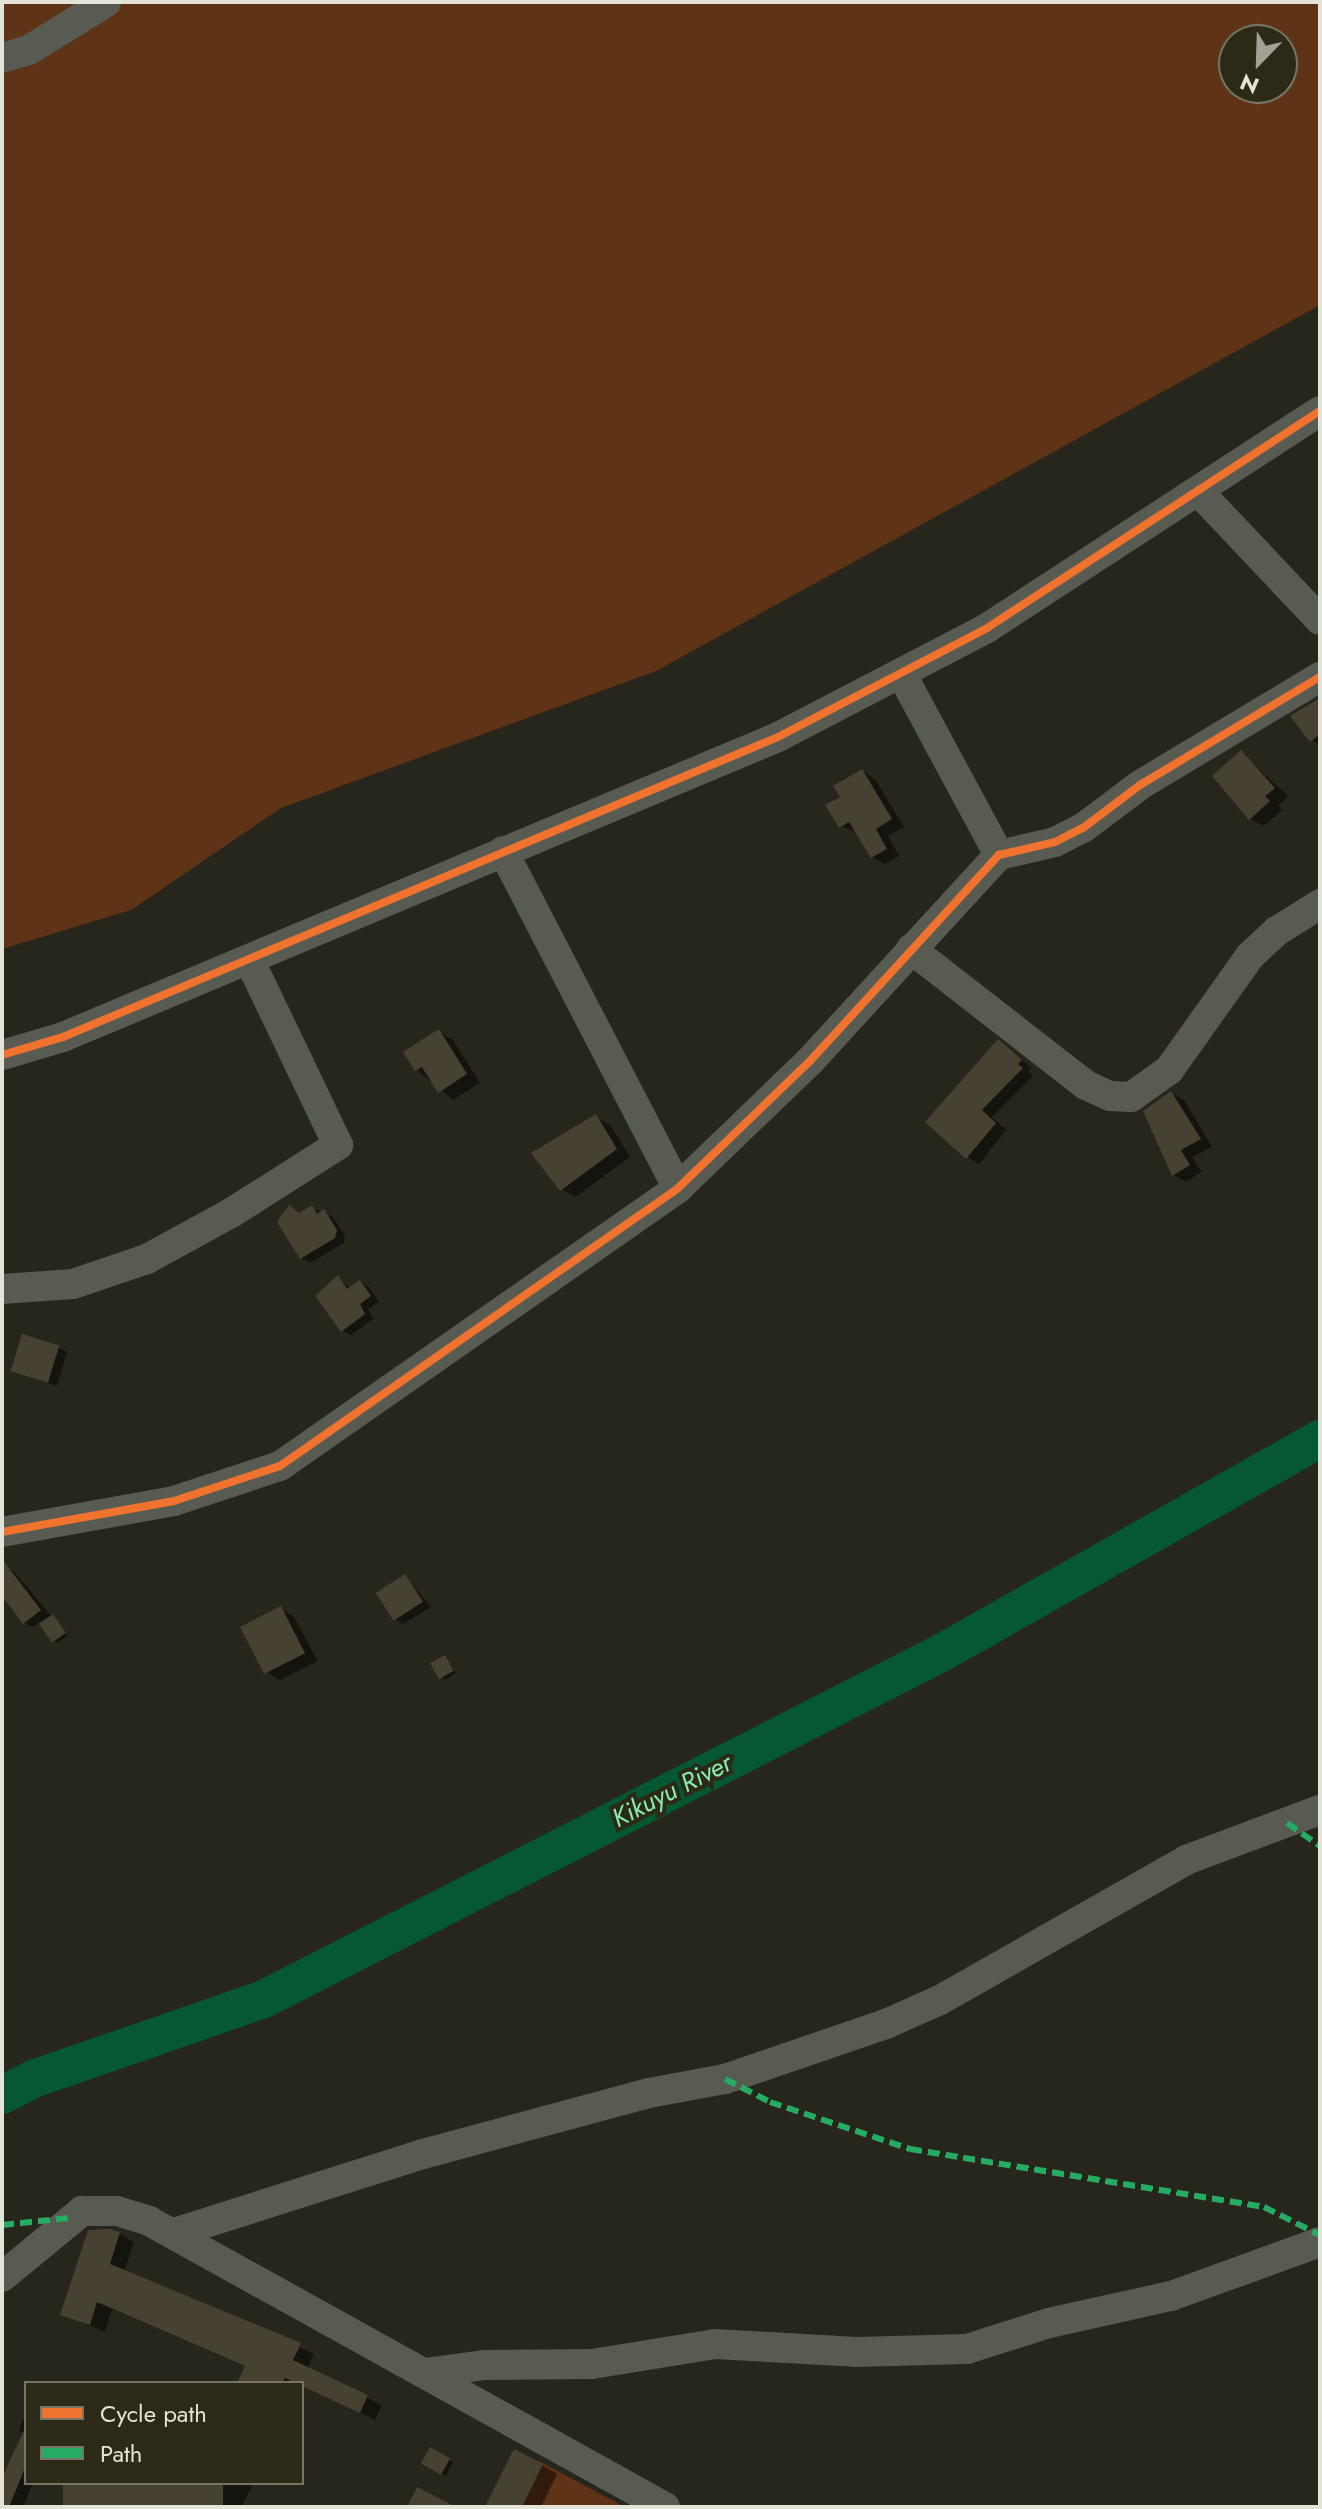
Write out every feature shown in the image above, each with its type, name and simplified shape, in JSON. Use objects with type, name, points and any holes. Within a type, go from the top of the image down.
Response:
[{"type":"street","points":[[2,58],[29,50],[106,2]]},
{"type":"street","points":[[2,1055],[63,1037],[778,737],[987,628],[1320,411]]},
{"type":"street","points":[[1199,492],[1320,620]]},
{"type":"street","points":[[901,673],[999,855]]},
{"type":"street","points":[[2,1532],[174,1501],[280,1466],[678,1188],[810,1061],[999,855],[1055,842],[1083,828],[1140,785],[1320,677]]},
{"type":"street","points":[[503,851],[678,1188]]},
{"type":"street","points":[[911,949],[1086,1085],[1110,1096],[1131,1097],[1169,1070],[1250,956],[1277,931],[1320,904]]},
{"type":"street","points":[[2,1289],[73,1284],[147,1259],[231,1213],[338,1145],[249,959]]},
{"type":"street","points":[[177,2232],[423,2154],[649,2093],[725,2079],[886,2024],[940,2000],[1186,1860],[1320,1810]]},
{"type":"street","points":[[2,2277],[82,2211],[117,2211],[177,2232],[665,2507]]},
{"type":"street","points":[[425,2373],[485,2365],[592,2364],[715,2344],[856,2352],[967,2349],[1049,2323],[1171,2296],[1320,2242]]},
{"type":"shaded area","points":[[2,2],[1320,2],[1320,305],[656,671],[281,808],[131,910],[2,949]]},
{"type":"shaded area","points":[[537,2460],[625,2507],[512,2507]]},
{"type":"building","points":[[1320,698],[1320,734],[1310,742],[1290,716]]},
{"type":"building","points":[[1241,750],[1275,788],[1265,796],[1270,801],[1249,820],[1212,776]]},
{"type":"building","points":[[862,769],[892,819],[876,829],[887,849],[871,858],[849,822],[839,828],[825,805],[840,797],[833,786]]},
{"type":"building","points":[[439,1029],[467,1074],[438,1093],[422,1067],[415,1071],[403,1052]]},
{"type":"building","points":[[998,1039],[1022,1060],[1018,1064],[1023,1068],[982,1110],[996,1123],[966,1159],[925,1122]]},
{"type":"building","points":[[1171,1091],[1201,1139],[1181,1150],[1190,1165],[1172,1176],[1143,1111]]},
{"type":"building","points":[[596,1114],[617,1149],[560,1191],[531,1153]]},
{"type":"building","points":[[289,1205],[299,1213],[312,1205],[317,1214],[324,1209],[337,1230],[335,1238],[300,1259],[277,1222]]},
{"type":"building","points":[[338,1275],[347,1289],[360,1280],[371,1296],[360,1304],[365,1314],[341,1332],[315,1296]]},
{"type":"building","points":[[22,1334],[59,1345],[48,1383],[11,1371]]},
{"type":"building","points":[[2,1559],[41,1610],[23,1624],[2,1596]]},
{"type":"building","points":[[405,1574],[423,1602],[394,1621],[376,1593]]},
{"type":"building","points":[[281,1606],[305,1653],[264,1674],[240,1627]]},
{"type":"building","points":[[53,1614],[66,1633],[52,1643],[39,1624]]},
{"type":"building","points":[[445,1655],[454,1671],[439,1679],[430,1663]]},
{"type":"building","points":[[111,2229],[120,2232],[110,2264],[301,2343],[293,2360],[368,2395],[360,2413],[304,2387],[304,2381],[285,2378],[283,2381],[238,2381],[245,2366],[97,2302],[90,2325],[60,2315],[88,2230]]},
{"type":"building","points":[[24,2430],[24,2470],[9,2507],[2,2507],[2,2477]]},
{"type":"building","points":[[430,2447],[450,2458],[441,2475],[421,2464]]},
{"type":"building","points":[[514,2449],[543,2464],[522,2507],[485,2507]]},
{"type":"building","points":[[63,2485],[223,2485],[223,2507],[63,2507]]},
{"type":"building","points":[[417,2487],[456,2507],[407,2507]]},
{"type":"waterway","name":"Kikuyu River","points":[[2,2095],[36,2078],[264,1999],[943,1652],[1320,1439]]},
{"type":"marked path","points":[[1287,1823],[1320,1846]]},
{"type":"marked path","points":[[725,2079],[770,2102],[910,2149],[1264,2207],[1320,2235]]},
{"type":"marked path","points":[[2,2225],[69,2218]]},
{"type":"cycle path","points":[[2,1055],[63,1037],[778,737],[987,628],[1320,411]]},
{"type":"cycle path","points":[[2,1532],[174,1501],[280,1466],[678,1188],[810,1061],[999,855],[1055,842],[1083,828],[1140,785],[1320,677]]}]
